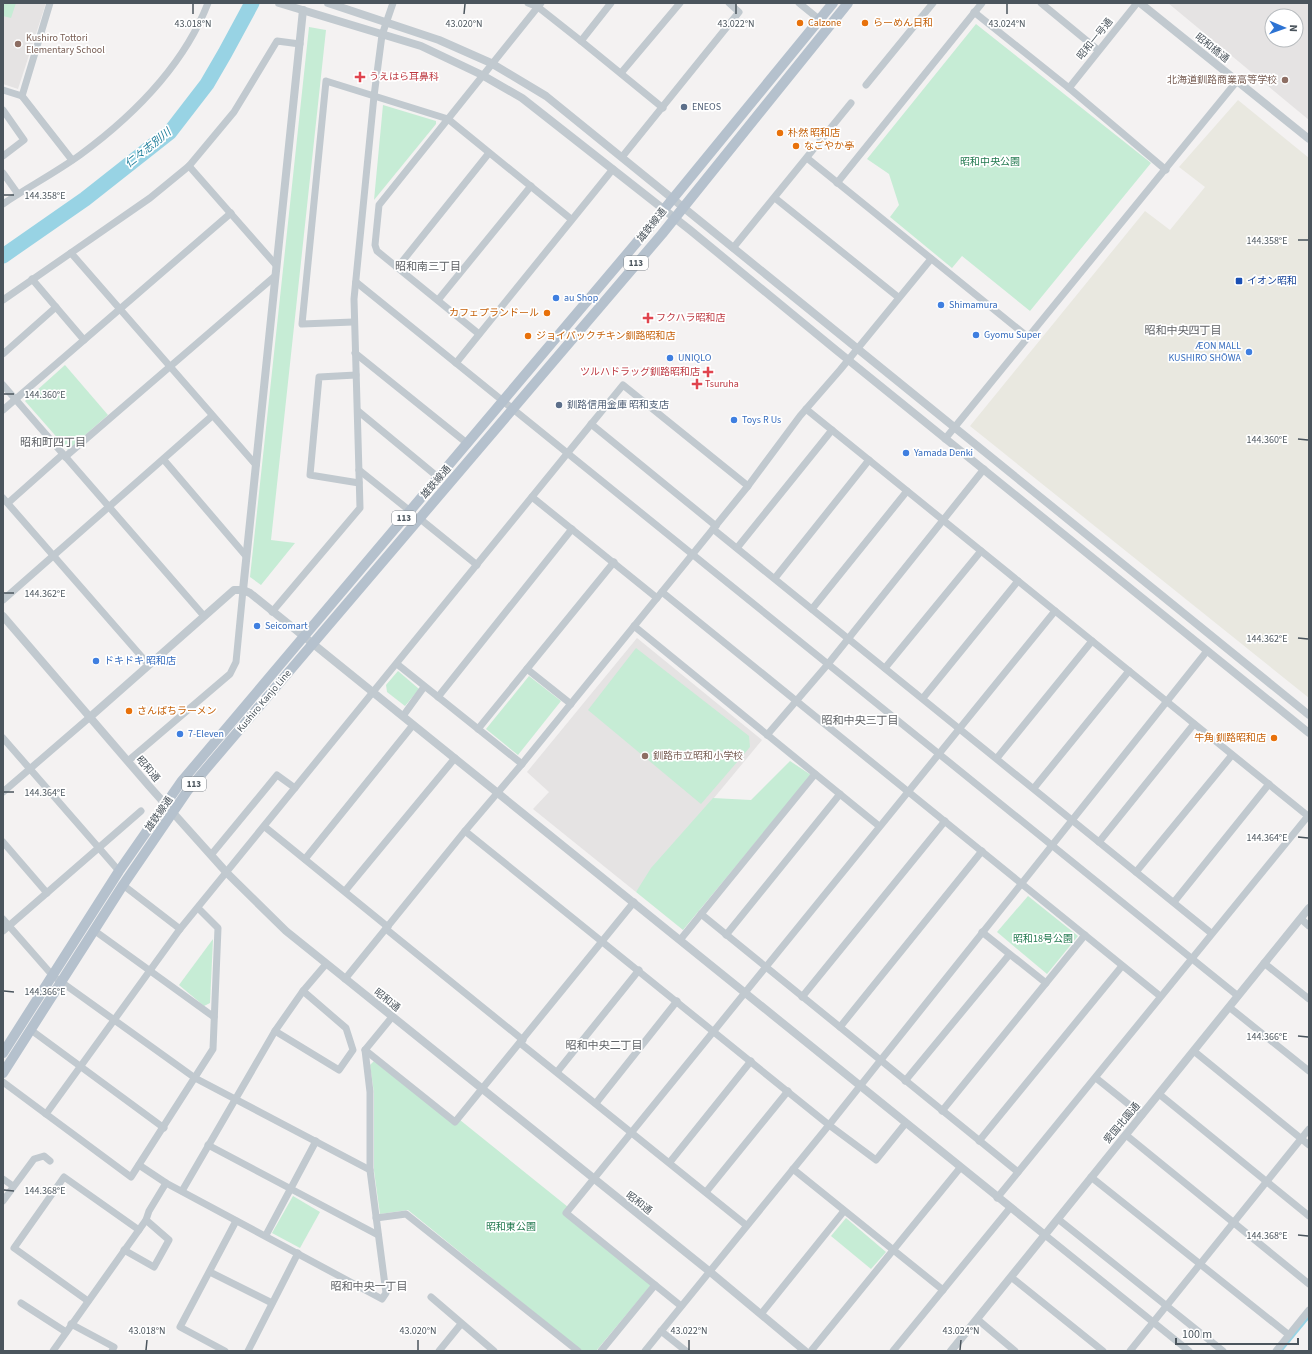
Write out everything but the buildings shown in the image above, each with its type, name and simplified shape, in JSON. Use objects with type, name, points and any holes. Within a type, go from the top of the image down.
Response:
[{"type":"main road","name":"雄鉄線通","points":[[3,1053],[57,979],[119,871],[181,782],[468,444],[664,210],[833,3]]},
{"type":"main road","name":"雄鉄線通","points":[[419,518],[675,218],[848,3]]},
{"type":"main road","name":"Kushiro Kanjo Line","points":[[3,1074],[30,1030],[57,979],[95,931],[188,790],[419,518]]},
{"type":"street","points":[[22,96],[50,3]]},
{"type":"street","points":[[3,204],[72,160],[144,101],[180,55],[208,3]]},
{"type":"street","points":[[328,3],[439,40],[491,63],[546,96],[1309,715]]},
{"type":"street","points":[[272,612],[360,508],[358,470],[358,411],[353,322],[374,96],[382,35],[393,3]]},
{"type":"street","points":[[528,3],[539,5],[662,108]]},
{"type":"street","points":[[581,40],[611,3]]},
{"type":"street","points":[[621,73],[680,3]]},
{"type":"street","points":[[622,157],[739,12],[729,3]]},
{"type":"street","points":[[799,3],[820,20]]},
{"type":"street","points":[[866,85],[933,3]]},
{"type":"street","points":[[838,183],[982,3]]},
{"type":"street","points":[[1041,3],[1098,50]]},
{"type":"street","name":"昭和一号通","points":[[1068,88],[1098,50],[1139,3]]},
{"type":"street","name":"昭和橋通","points":[[1139,3],[1309,139]]},
{"type":"street","points":[[282,4],[304,7],[382,35],[420,46],[482,75],[537,108],[675,218],[945,439],[1309,733]]},
{"type":"street","points":[[479,334],[377,251],[375,245],[379,205],[491,63],[539,5]]},
{"type":"street","points":[[128,761],[230,674],[236,662],[274,277],[304,7]]},
{"type":"street","points":[[974,12],[1166,170]]},
{"type":"street","points":[[3,300],[150,198],[189,166],[234,112],[277,41],[300,44]]},
{"type":"street","points":[[945,439],[1166,170],[1237,81]]},
{"type":"street","points":[[353,322],[302,324],[326,82],[448,119],[571,219]]},
{"type":"street","points":[[3,90],[22,96],[72,160]]},
{"type":"street","points":[[733,248],[851,103]]},
{"type":"street","points":[[3,110],[24,140],[3,156]]},
{"type":"street","points":[[398,268],[489,153]]},
{"type":"street","points":[[807,158],[1028,337]]},
{"type":"street","points":[[189,166],[276,265]]},
{"type":"street","points":[[456,363],[613,169]]},
{"type":"street","points":[[3,173],[18,194]]},
{"type":"street","points":[[438,300],[530,186]]},
{"type":"street","points":[[775,198],[898,297]]},
{"type":"street","points":[[3,410],[231,213]]},
{"type":"street","points":[[71,253],[168,366],[256,465]]},
{"type":"street","points":[[345,979],[748,486],[806,409],[858,349],[898,297],[931,259]]},
{"type":"street","points":[[148,664],[5,500],[64,455],[274,277]]},
{"type":"street","points":[[32,279],[84,340]]},
{"type":"street","points":[[356,282],[502,402],[568,453],[1051,846],[1238,996]]},
{"type":"street","points":[[3,354],[56,307]]},
{"type":"street","points":[[355,352],[468,444]]},
{"type":"street","points":[[356,375],[319,377],[310,475],[359,482]]},
{"type":"street","points":[[3,385],[204,616]]},
{"type":"street","points":[[46,1114],[180,929],[265,827],[295,788],[374,693],[623,385],[748,486]]},
{"type":"street","points":[[806,409],[1308,816],[1211,933],[1096,1078],[997,1198]]},
{"type":"street","points":[[358,411],[439,478]]},
{"type":"street","points":[[3,600],[164,460],[212,416]]},
{"type":"street","points":[[591,424],[737,548],[1211,933]]},
{"type":"street","points":[[737,548],[832,430]]},
{"type":"street","points":[[164,460],[246,556]]},
{"type":"street","points":[[775,578],[869,460]]},
{"type":"street","points":[[766,735],[828,664],[984,469]]},
{"type":"street","points":[[358,470],[410,511]]},
{"type":"street","points":[[812,608],[907,491]]},
{"type":"street","points":[[532,497],[657,598]]},
{"type":"street","points":[[419,518],[477,565]]},
{"type":"street","points":[[438,697],[572,529]]},
{"type":"street","points":[[885,668],[981,551]]},
{"type":"street","points":[[478,729],[614,562]]},
{"type":"street","points":[[923,698],[1018,581]]},
{"type":"street","points":[[3,792],[234,590],[243,590],[304,636],[634,902],[859,1087],[1189,1351]]},
{"type":"street","points":[[662,592],[1160,996]]},
{"type":"street","points":[[681,1306],[566,1213],[1055,611]]},
{"type":"street","name":"昭和通","points":[[3,616],[227,873],[286,931],[709,1271],[805,1351]]},
{"type":"street","points":[[634,626],[879,826]]},
{"type":"street","points":[[997,758],[1092,641]]},
{"type":"street","points":[[645,1351],[829,1125],[1020,883],[1073,820],[1207,651]]},
{"type":"street","points":[[397,664],[522,764]]},
{"type":"street","points":[[527,668],[571,704]]},
{"type":"street","points":[[1034,788],[1129,672]]},
{"type":"street","points":[[403,716],[424,687]]},
{"type":"street","points":[[1099,842],[1194,724]]},
{"type":"street","points":[[305,859],[414,725]]},
{"type":"street","points":[[3,738],[119,871]]},
{"type":"street","points":[[1136,872],[1232,755]]},
{"type":"street","points":[[345,891],[455,758]]},
{"type":"street","points":[[680,940],[815,774]]},
{"type":"street","points":[[212,855],[277,775],[295,788]]},
{"type":"street","points":[[1174,902],[1269,784]]},
{"type":"street","points":[[726,935],[840,794]]},
{"type":"street","points":[[6,928],[141,811]]},
{"type":"street","points":[[802,997],[945,821]]},
{"type":"street","points":[[265,827],[345,891],[557,1072],[670,1162],[746,1226]]},
{"type":"street","points":[[465,831],[602,940],[829,1125],[876,1160],[905,1124]]},
{"type":"street","points":[[3,842],[47,893]]},
{"type":"street","points":[[840,1027],[982,851]]},
{"type":"street","points":[[124,885],[180,929]]},
{"type":"street","points":[[365,1050],[455,1122],[634,902]]},
{"type":"street","points":[[3,1082],[131,1177],[164,1128],[213,1049],[218,928],[198,908]]},
{"type":"street","name":"愛国北園通","points":[[951,1351],[1126,1134],[1195,1052],[1309,908]]},
{"type":"street","points":[[701,914],[1018,1172]]},
{"type":"street","points":[[3,919],[6,928],[57,979],[195,1078],[370,1170]]},
{"type":"street","points":[[1301,919],[1309,926]]},
{"type":"street","points":[[95,931],[214,1017]]},
{"type":"street","points":[[982,932],[1046,983]]},
{"type":"street","points":[[942,1111],[1085,935]]},
{"type":"street","points":[[905,1081],[1009,955]]},
{"type":"street","points":[[1264,963],[1309,999]]},
{"type":"street","points":[[182,1192],[275,1032],[303,992],[326,964]]},
{"type":"street","points":[[979,1141],[1122,966]]},
{"type":"street","points":[[557,1072],[639,970]]},
{"type":"street","points":[[275,1032],[339,1070],[354,1050],[346,1028],[303,992]]},
{"type":"street","points":[[596,1103],[677,1001]]},
{"type":"street","points":[[1230,1007],[1309,1071]]},
{"type":"street","points":[[139,1165],[182,1192],[236,1221],[266,1235],[382,1299],[386,1293],[370,1170],[370,1092],[365,1050],[392,1016]]},
{"type":"street","points":[[30,1030],[164,1128]]},
{"type":"street","points":[[1195,1052],[1309,1145]]},
{"type":"street","points":[[670,1162],[751,1061]]},
{"type":"street","points":[[1096,1078],[1142,1115]]},
{"type":"street","points":[[706,1192],[788,1091]]},
{"type":"street","points":[[1159,1094],[1309,1216]]},
{"type":"street","points":[[1130,1351],[1309,1129]]},
{"type":"street","points":[[1126,1134],[1309,1284]]},
{"type":"street","points":[[266,1235],[316,1141]]},
{"type":"street","points":[[208,1145],[378,1235]]},
{"type":"street","points":[[3,1201],[34,1159],[44,1156],[50,1161]]},
{"type":"street","points":[[811,1351],[960,1168]]},
{"type":"street","points":[[793,1169],[943,1290]]},
{"type":"street","points":[[88,1301],[14,1248],[64,1177],[139,1230]]},
{"type":"street","points":[[1091,1177],[1289,1335]]},
{"type":"street","points":[[3,1179],[13,1186]]},
{"type":"street","points":[[53,1351],[146,1220],[166,1182]]},
{"type":"street","points":[[893,1351],[1010,1208]]},
{"type":"street","points":[[760,1314],[844,1211]]},
{"type":"street","points":[[376,1218],[406,1214],[578,1351]]},
{"type":"street","points":[[1058,1218],[1223,1351]]},
{"type":"street","points":[[124,1250],[154,1267],[169,1240],[146,1220]]},
{"type":"street","points":[[225,1351],[180,1327],[236,1221]]},
{"type":"street","points":[[248,1351],[298,1253]]},
{"type":"street","points":[[210,1272],[272,1304]]},
{"type":"street","points":[[1011,1277],[1103,1351]]},
{"type":"street","points":[[601,1351],[655,1285]]},
{"type":"street","points":[[431,1297],[494,1351]]},
{"type":"street","points":[[21,1303],[66,1332]]},
{"type":"street","points":[[1276,1351],[1309,1310]]},
{"type":"street","points":[[977,1319],[1015,1351]]},
{"type":"street","points":[[71,1324],[114,1347],[112,1351]]},
{"type":"street","points":[[439,1351],[461,1324]]},
{"type":"street","points":[[661,1331],[686,1351]]},
{"type":"shaded area","name":"Kushiro Tottori Elementary School","points":[[3,3],[46,3],[18,89],[3,84]]},
{"type":"shaded area","name":"北海道釧路商業高等学校","points":[[1168,3],[1309,3],[1309,120]]},
{"type":"shaded area","points":[[1238,100],[1309,158],[1309,698],[970,426],[1145,211],[1170,230],[1205,187],[1179,167]]},
{"type":"shaded area","name":"釧路市立昭和小学校","points":[[637,638],[762,740],[636,892],[533,809],[549,792],[527,772]]},
{"type":"green space","points":[[3,3],[16,3],[11,18],[3,16]]},
{"type":"green space","name":"昭和中央公園","points":[[976,24],[1151,163],[1030,311],[962,256],[952,268],[890,217],[899,205],[889,174],[867,159]]},
{"type":"green space","points":[[309,27],[326,30],[271,540],[295,543],[261,585],[250,577]]},
{"type":"green space","points":[[383,105],[436,121],[436,124],[374,200]]},
{"type":"green space","points":[[65,365],[108,415],[68,450],[25,401]]},
{"type":"green space","points":[[636,648],[749,736],[750,747],[701,804],[588,710]]},
{"type":"green space","points":[[398,671],[419,689],[405,706],[387,692],[386,685]]},
{"type":"green space","points":[[529,676],[561,701],[518,755],[486,729]]},
{"type":"green space","points":[[790,761],[811,775],[683,930],[636,892],[651,868],[713,798],[751,800]]},
{"type":"green space","name":"昭和18号公園","points":[[1028,896],[1078,936],[1047,974],[997,932]]},
{"type":"green space","points":[[213,939],[210,1003],[204,1006],[179,985]]},
{"type":"green space","name":"昭和東公園","points":[[374,1061],[455,1125],[460,1120],[568,1207],[563,1213],[651,1285],[596,1351],[582,1351],[408,1210],[380,1214],[374,1171],[374,1093],[370,1065]]},
{"type":"green space","points":[[293,1196],[320,1212],[300,1248],[272,1233]]},
{"type":"green space","points":[[846,1218],[886,1252],[871,1269],[831,1236]]},
{"type":"waterway","name":"仁々志別川","points":[[3,256],[85,199],[170,132],[207,84],[252,3]]},
{"type":"waterway","points":[[1281,1351],[1309,1317]]},
{"type":"place","name":"Calzone","points":[[800,23]]},
{"type":"place","name":"らーめん日和","points":[[865,23]]},
{"type":"place","name":"Kushiro Tottori Elementary School","points":[[18,44]]},
{"type":"place","name":"うえはら耳鼻科","points":[[360,77]]},
{"type":"place","name":"北海道釧路商業高等学校","points":[[1285,80]]},
{"type":"place","name":"ENEOS","points":[[684,107]]},
{"type":"place","name":"朴然 昭和店","points":[[780,133]]},
{"type":"place","name":"なごやか亭","points":[[796,146]]},
{"type":"place","name":"イオン昭和","points":[[1239,281]]},
{"type":"place","name":"au Shop","points":[[556,298]]},
{"type":"place","name":"Shimamura","points":[[941,305]]},
{"type":"place","name":"カフェプランドール","points":[[547,313]]},
{"type":"place","name":"フクハラ昭和店","points":[[648,318]]},
{"type":"place","name":"Gyomu Super","points":[[976,335]]},
{"type":"place","name":"ジョイパックチキン釧路昭和店","points":[[528,336]]},
{"type":"place","name":"ÆON MALL KUSHIRO SHŌWA","points":[[1249,352]]},
{"type":"place","name":"UNIQLO","points":[[670,358]]},
{"type":"place","name":"ツルハドラッグ釧路昭和店","points":[[708,372]]},
{"type":"place","name":"Tsuruha","points":[[697,384]]},
{"type":"place","name":"釧路信用金庫 昭和支店","points":[[559,405]]},
{"type":"place","name":"Toys R Us","points":[[734,420]]},
{"type":"place","name":"Yamada Denki","points":[[906,453]]},
{"type":"place","name":"Seicomart","points":[[257,626]]},
{"type":"place","name":"ドキドキ 昭和店","points":[[96,661]]},
{"type":"place","name":"さんぱちラーメン","points":[[129,711]]},
{"type":"place","name":"7-Eleven","points":[[180,734]]},
{"type":"place","name":"牛角 釧路昭和店","points":[[1274,738]]},
{"type":"place","name":"釧路市立昭和小学校","points":[[645,756]]},
{"type":"district","name":"昭和南三丁目","points":[[428,266]]},
{"type":"district","name":"昭和中央四丁目","points":[[1183,330]]},
{"type":"district","name":"昭和町四丁目","points":[[53,442]]},
{"type":"district","name":"昭和中央三丁目","points":[[860,720]]},
{"type":"district","name":"昭和中央二丁目","points":[[604,1045]]},
{"type":"district","name":"昭和中央一丁目","points":[[369,1286]]}]
